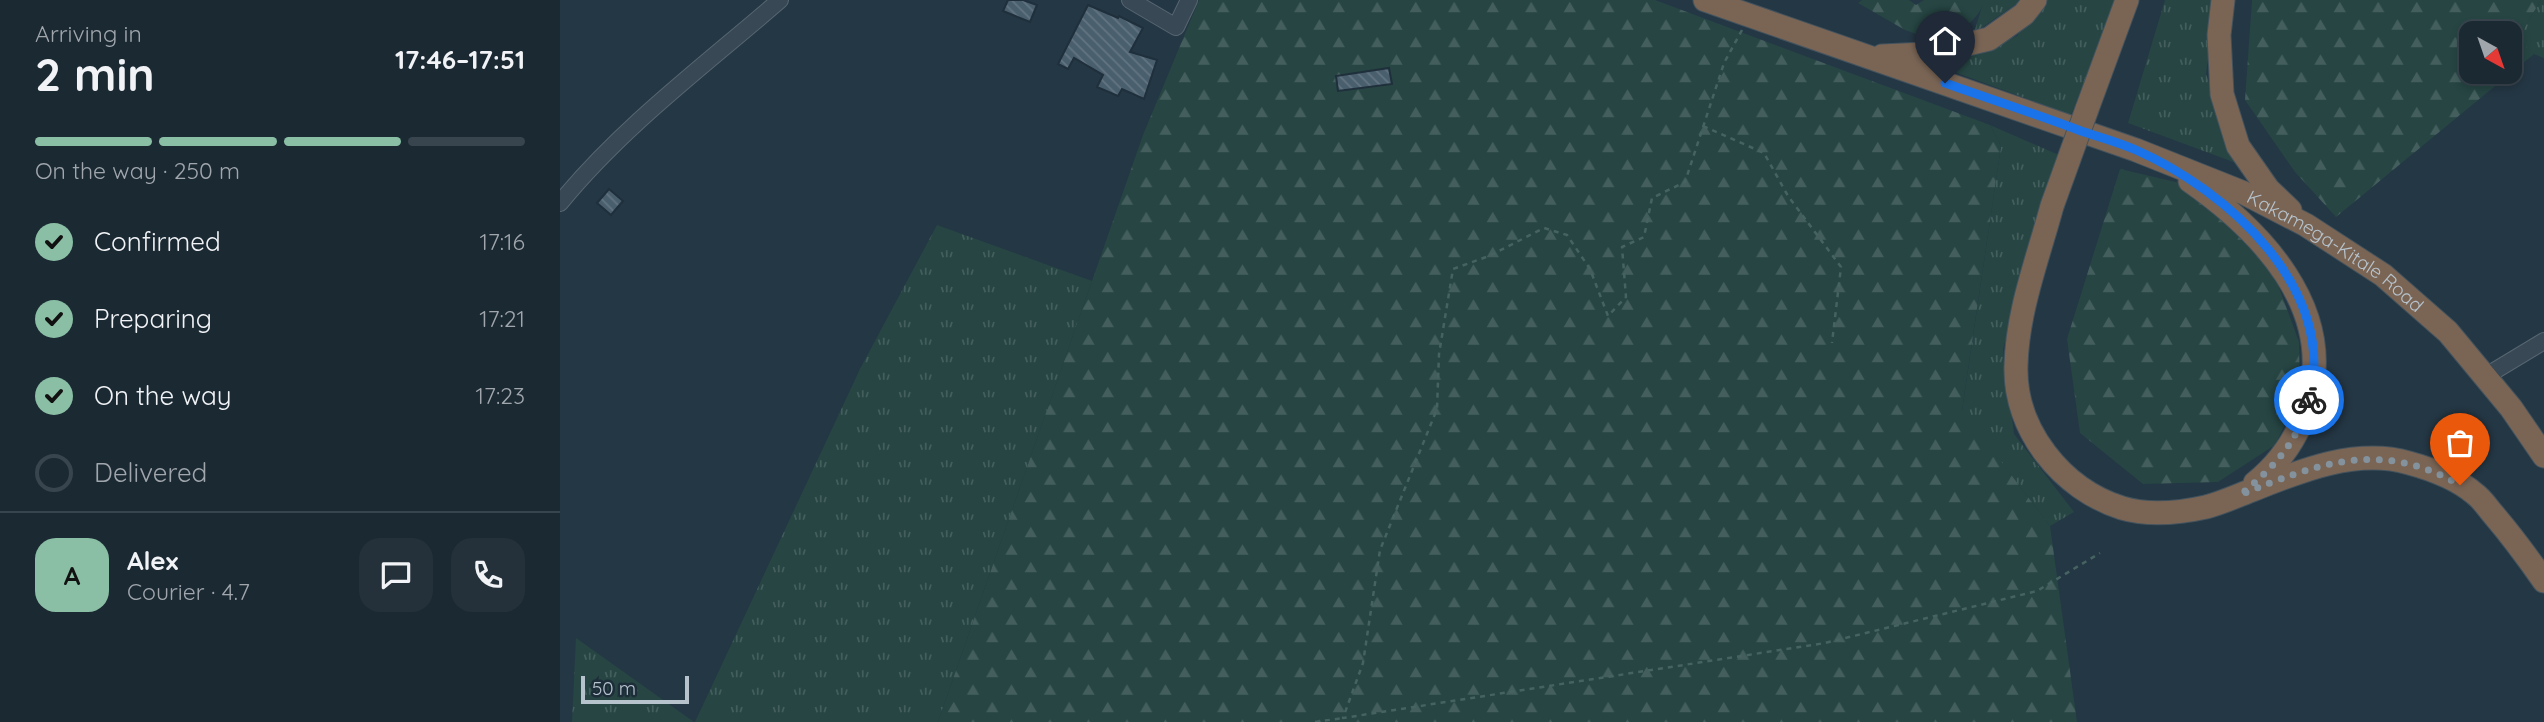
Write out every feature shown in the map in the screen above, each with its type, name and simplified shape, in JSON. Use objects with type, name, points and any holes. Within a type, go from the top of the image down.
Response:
[{"type":"highway","points":[[1705,0],[1753,8],[1868,57],[2136,150]]},
{"type":"highway","points":[[1868,57],[1925,54],[1989,39],[2024,14],[2035,0]]},
{"type":"highway","name":"Kakamega-Kitale Road","points":[[2127,0],[2052,206],[2019,326],[2015,368],[2021,409],[2038,444],[2062,474],[2096,497],[2123,508],[2163,513],[2207,507],[2291,474],[2341,461],[2376,458],[2407,462],[2444,476],[2476,494],[2517,542],[2544,581]]},
{"type":"highway","points":[[2223,0],[2219,35],[2222,94],[2238,146],[2268,188],[2306,225]]},
{"type":"highway","name":"Kakamega-Kitale Road","points":[[2136,150],[2184,177],[2224,205],[2248,227],[2293,284],[2305,312],[2315,354],[2312,389],[2306,413],[2283,457],[2240,495]]},
{"type":"highway","name":"Kakamega-Kitale Road","points":[[2136,150],[2244,193],[2306,225],[2383,275],[2448,332],[2511,408],[2544,456]]},
{"type":"street","points":[[560,203],[627,131],[780,0]]},
{"type":"street","points":[[1130,0],[1176,27],[1189,0]]},
{"type":"street","points":[[2486,376],[2544,341]]},
{"type":"path","points":[[1343,718],[1363,663],[1380,550],[1437,409],[1438,354],[1453,269],[1489,256],[1544,228],[1567,235],[1590,269],[1608,316],[1626,297],[1622,247],[1644,237],[1652,198],[1685,182],[1724,64],[1753,8]]},
{"type":"path","points":[[1703,125],[1765,153],[1788,196],[1841,267],[1832,343]]},
{"type":"path","points":[[1315,722],[1825,643],[2037,591],[2100,553]]},
{"type":"green space","points":[[1199,0],[1655,0],[1990,125],[2001,146],[1962,410],[2050,526],[2077,722],[938,722],[1143,135]]},
{"type":"green space","points":[[1862,0],[1909,0],[1916,5],[1924,0],[1985,0],[1972,21],[1936,41],[1905,30],[1858,3]]},
{"type":"green space","points":[[1984,0],[2022,0],[1974,33]]},
{"type":"green space","points":[[2043,0],[2117,0],[2071,115],[1938,66],[2017,36]]},
{"type":"green space","points":[[2165,0],[2216,0],[2206,74],[2236,163],[2128,123]]},
{"type":"green space","points":[[2252,0],[2541,0],[2522,31],[2522,21],[2459,21],[2459,84],[2498,84],[2336,217],[2295,172],[2245,100]]},
{"type":"green space","points":[[2541,0],[2544,0],[2544,58],[2534,54],[2522,42],[2522,31]]},
{"type":"green space","points":[[2522,42],[2534,54],[2522,64]]},
{"type":"green space","points":[[1990,125],[2059,155],[2003,349],[2014,434],[2074,512],[2050,526],[1962,411],[2001,146]]},
{"type":"green space","points":[[2120,169],[2184,184],[2247,239],[2277,282],[2299,342],[2300,393],[2275,445],[2218,482],[2143,484],[2080,433],[2067,339]]},
{"type":"green space","points":[[937,225],[1092,281],[938,722],[695,722],[860,369]]},
{"type":"green space","points":[[576,638],[694,722],[572,722]]},
{"type":"building","points":[[1008,0],[1023,0],[1037,5],[1030,22],[1003,11]]},
{"type":"building","points":[[1088,5],[1143,28],[1130,52],[1157,60],[1144,99],[1122,89],[1118,96],[1097,87],[1103,75],[1074,58],[1068,69],[1058,64]]},
{"type":"building","points":[[1389,68],[1392,84],[1338,91],[1336,76]]},
{"type":"building","points":[[609,189],[623,201],[611,215],[597,203]]},
{"type":"way so far","points":[[2309,400],[2306,413],[2283,457],[2240,495],[2291,474],[2341,461],[2376,458],[2407,462],[2460,485]]},
{"type":"route","points":[[1945,83],[2136,150],[2184,177],[2224,205],[2248,227],[2293,284],[2305,312],[2315,354],[2309,400]]}]
